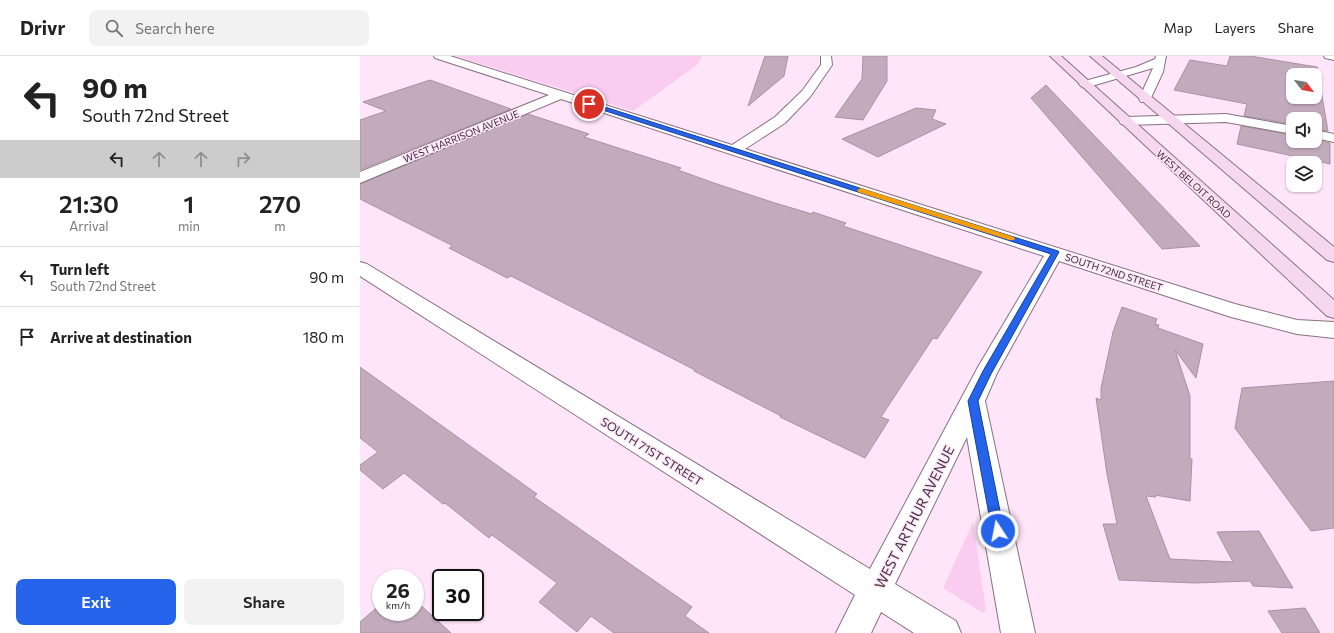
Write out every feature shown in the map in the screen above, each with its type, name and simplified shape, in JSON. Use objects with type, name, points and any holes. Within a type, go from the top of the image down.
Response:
[{"type":"main road","name":"WEST BELOIT ROAD","points":[[1055,56],[1334,311]]},
{"type":"main road","points":[[1095,56],[1334,256]]},
{"type":"street","name":"SOUTH 72ND STREET","points":[[439,56],[1256,317],[1297,327],[1334,330]]},
{"type":"street","points":[[735,150],[780,120],[806,94],[826,65],[826,56]]},
{"type":"street","points":[[1329,56],[1334,57]]},
{"type":"street","points":[[1085,84],[1140,70],[1160,59]]},
{"type":"street","points":[[1146,99],[1157,72],[1160,59]]},
{"type":"street","name":"WEST HARRISON AVENUE","points":[[360,178],[561,95]]},
{"type":"street","points":[[1126,121],[1226,118],[1286,129]]},
{"type":"street","points":[[1322,135],[1334,138]]},
{"type":"street","name":"WEST ARTHUR AVENUE","points":[[853,633],[876,592],[986,373],[1055,252]]},
{"type":"street","name":"SOUTH 71ST STREET","points":[[360,268],[876,592],[944,633]]},
{"type":"street","points":[[973,401],[1018,633]]},
{"type":"shaded area","points":[[456,56],[702,56],[697,65],[633,111]]},
{"type":"shaded area","points":[[973,522],[986,610],[983,613],[943,588]]},
{"type":"building","points":[[765,56],[788,56],[784,76],[748,106]]},
{"type":"building","points":[[863,56],[887,56],[887,81],[863,120],[835,117],[862,79]]},
{"type":"building","points":[[1230,56],[1250,56],[1317,67],[1286,68],[1286,104],[1322,104],[1322,96],[1328,131],[1322,130],[1322,112],[1286,112],[1286,123],[1244,116],[1247,104],[1174,90],[1190,60],[1227,66]]},
{"type":"building","points":[[430,80],[511,109],[360,170],[360,120],[386,111],[363,102]]},
{"type":"building","points":[[1046,85],[1200,246],[1162,249],[1031,98]]},
{"type":"building","points":[[916,108],[936,110],[932,119],[946,124],[878,157],[842,139]]},
{"type":"building","points":[[528,114],[589,134],[584,137],[681,168],[678,170],[714,183],[812,214],[813,212],[846,223],[843,226],[982,272],[937,339],[933,338],[881,417],[889,420],[865,458],[780,417],[781,416],[694,371],[695,370],[511,276],[507,278],[449,248],[453,246],[360,199],[360,184]]},
{"type":"building","points":[[1241,126],[1286,134],[1286,148],[1322,148],[1322,141],[1330,143],[1330,164],[1322,162],[1322,156],[1293,156],[1237,144]]},
{"type":"building","points":[[1122,307],[1157,319],[1155,324],[1159,325],[1158,328],[1203,344],[1196,378],[1175,350],[1190,396],[1190,459],[1192,459],[1190,501],[1155,495],[1156,497],[1146,496],[1170,559],[1233,562],[1217,532],[1259,531],[1293,588],[1253,586],[1250,581],[1194,583],[1119,580],[1103,524],[1117,524],[1107,474],[1096,398],[1101,400],[1101,388],[1113,332]]},
{"type":"building","points":[[360,367],[537,494],[534,497],[692,607],[685,616],[709,633],[614,633],[591,616],[577,632],[539,602],[557,583],[492,535],[489,538],[404,473],[383,489],[360,470],[360,465],[378,452],[360,438]]},
{"type":"building","points":[[1334,381],[1334,528],[1311,531],[1235,428],[1242,388]]},
{"type":"building","points":[[424,608],[432,616],[432,621],[438,621],[451,633],[360,633],[360,622],[372,612],[372,621],[424,621]]},
{"type":"building","points":[[1305,608],[1320,633],[1282,633],[1268,611]]},
{"type":"slow traffic","points":[[861,190],[1012,239]]},
{"type":"route","points":[[589,104],[1055,252],[986,373],[973,401],[998,531]]}]
